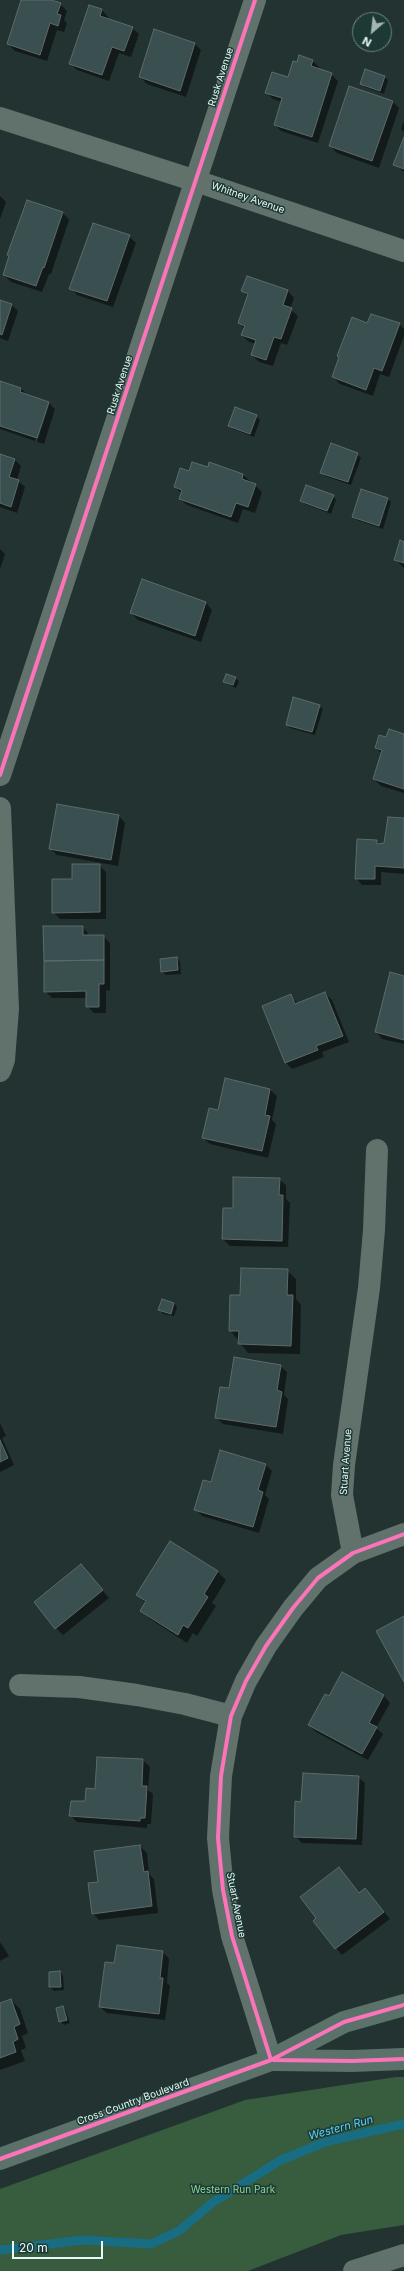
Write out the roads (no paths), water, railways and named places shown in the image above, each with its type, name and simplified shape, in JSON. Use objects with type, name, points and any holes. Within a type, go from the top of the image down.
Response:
[{"type":"main road","name":"Cross Country Boulevard","points":[[0,2160],[270,2060],[344,2022],[404,2005]]},
{"type":"main road","name":"Cross Country Boulevard","points":[[270,2060],[352,2061],[404,2059]]},
{"type":"street","name":"Rusk Avenue","points":[[0,775],[255,0]]},
{"type":"street","name":"Whitney Avenue","points":[[0,118],[196,181],[404,251]]},
{"type":"street","points":[[0,808],[8,1009],[4,1060],[0,1071]]},
{"type":"street","name":"Stuart Avenue","points":[[270,2060],[232,1936],[223,1890],[218,1838],[221,1776],[231,1716],[246,1681],[266,1646],[293,1608],[318,1578],[353,1553],[342,1495],[344,1465],[369,1288],[374,1230],[377,1150]]},
{"type":"street","points":[[353,1553],[404,1534]]},
{"type":"street","points":[[20,1685],[79,1687],[137,1695],[185,1704],[231,1716]]},
{"type":"street","points":[[354,2271],[404,2255]]},
{"type":"waterway","name":"Western Run","points":[[0,2250],[83,2240],[151,2244],[179,2231],[212,2203],[281,2160],[325,2142],[404,2124]]},
{"type":"park label","name":"Western Run Park","points":[[233,2190]]}]
